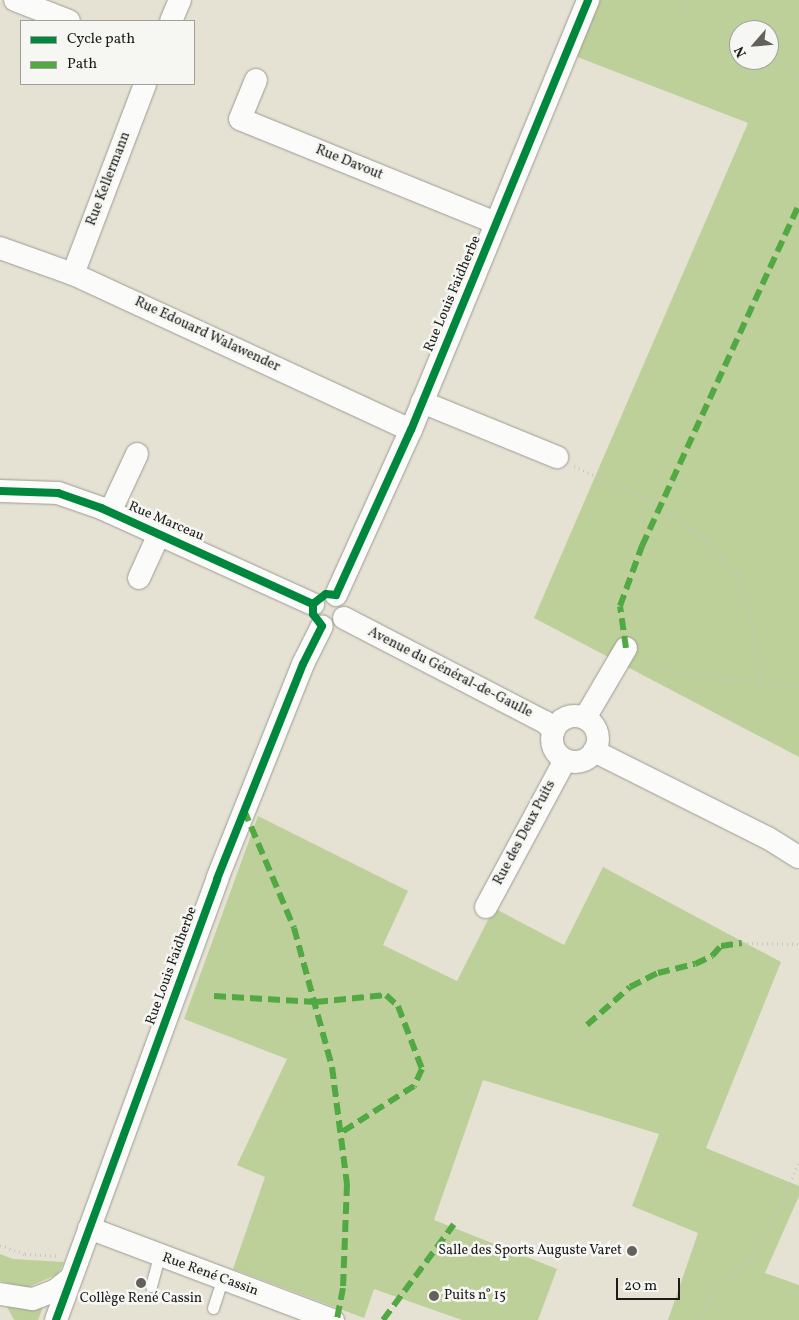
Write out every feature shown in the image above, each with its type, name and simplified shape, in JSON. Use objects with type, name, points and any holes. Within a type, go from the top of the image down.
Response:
[{"type":"street","points":[[15,0],[66,20]]},
{"type":"street","points":[[171,20],[180,0]]},
{"type":"street","name":"Rue Louis Faidherbe","points":[[336,595],[411,430],[588,0]]},
{"type":"street","name":"Rue Davout","points":[[256,80],[240,119],[496,223]]},
{"type":"street","name":"Rue Kellermann","points":[[73,274],[145,85]]},
{"type":"street","name":"Rue Edouard Walawender","points":[[0,248],[73,274],[411,430]]},
{"type":"street","points":[[422,402],[557,457]]},
{"type":"street","name":"Rue Marceau","points":[[110,512],[137,454]]},
{"type":"street","name":"Rue Marceau","points":[[0,491],[58,493],[160,532],[314,604]]},
{"type":"street","name":"Rue Marceau","points":[[139,578],[160,532]]},
{"type":"street","points":[[326,594],[336,595],[345,607],[344,618],[337,625],[322,626],[315,619],[314,604],[326,594]]},
{"type":"street","name":"Avenue du Général-de-Gaulle","points":[[344,618],[545,722],[554,730]]},
{"type":"street","name":"Rue Louis Faidherbe","points":[[56,1320],[217,879],[303,664],[322,626]]},
{"type":"street","points":[[585,718],[626,648]]},
{"type":"street","points":[[585,718],[597,732],[594,751],[581,761],[565,760],[555,750],[554,730],[563,719],[585,718]]},
{"type":"street","points":[[594,751],[751,830],[799,857]]},
{"type":"street","name":"Rue des Deux Puits","points":[[486,907],[565,760]]},
{"type":"street","name":"Rue René Cassin","points":[[89,1228],[222,1280],[333,1320]]},
{"type":"street","points":[[0,1294],[33,1299],[56,1290],[71,1278]]},
{"type":"lane","points":[[150,1286],[159,1256]]},
{"type":"lane","points":[[213,1308],[222,1280]]},
{"type":"path","points":[[682,14],[688,0]]},
{"type":"path","points":[[723,31],[729,34]]},
{"type":"path","points":[[779,61],[799,76]]},
{"type":"path","points":[[557,457],[661,505],[710,544],[738,575],[752,618],[760,682]]},
{"type":"path","points":[[626,648],[667,671],[799,687]]},
{"type":"path","points":[[742,944],[799,944]]},
{"type":"path","points":[[701,1320],[712,1292],[752,1258],[781,1206],[799,1161]]},
{"type":"path","points":[[0,1245],[25,1254],[78,1256]]},
{"type":"green space","points":[[588,0],[799,0],[799,757],[534,618],[748,123],[567,53]]},
{"type":"green space","points":[[258,816],[408,891],[383,945],[457,981],[494,908],[564,945],[603,867],[781,962],[706,1148],[799,1186],[799,1196],[765,1273],[799,1285],[799,1320],[668,1320],[698,1233],[632,1206],[659,1134],[483,1080],[434,1220],[557,1269],[538,1320],[462,1320],[374,1289],[364,1318],[233,1269],[265,1177],[237,1165],[287,1059],[184,1019]]},
{"type":"green space","points":[[0,1254],[13,1259],[64,1262],[58,1274],[26,1288],[0,1281]]},
{"type":"green space","points":[[5,1303],[44,1304],[38,1320],[14,1320]]},
{"type":"marked path","points":[[626,648],[620,606],[642,546],[799,205]]},
{"type":"marked path","points":[[244,810],[294,928],[332,1067],[347,1184],[343,1288],[337,1320]]},
{"type":"marked path","points":[[587,1025],[630,987],[658,973],[695,964],[712,956],[721,946],[742,943]]},
{"type":"marked path","points":[[214,996],[316,1002],[386,995],[398,1006],[422,1069],[414,1086],[342,1132]]},
{"type":"marked path","points":[[383,1320],[454,1224]]},
{"type":"cycle path","points":[[56,1320],[217,879],[303,664],[322,626],[313,614],[313,604],[326,594],[336,595],[411,430],[588,0]]},
{"type":"cycle path","points":[[0,491],[58,493],[101,508],[313,604]]},
{"type":"place","name":"Salle des Sports Auguste Varet","points":[[632,1251]]},
{"type":"place","name":"Collège René Cassin","points":[[141,1283]]},
{"type":"place","name":"Puits n° 15","points":[[434,1296]]}]
